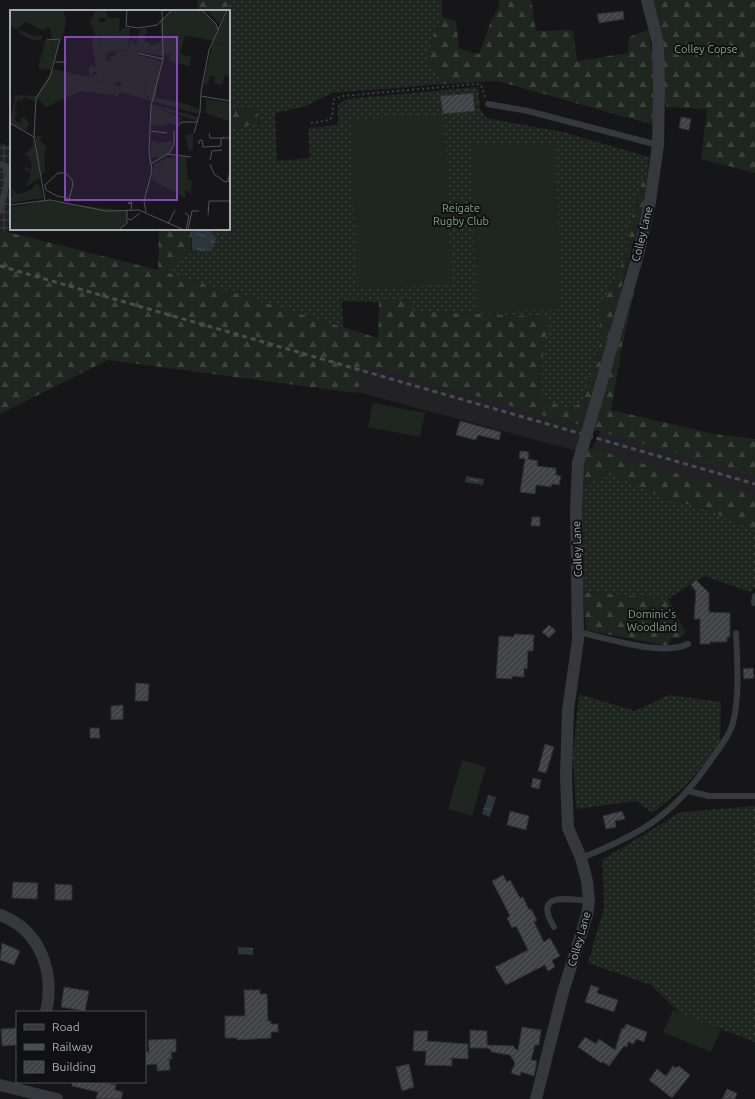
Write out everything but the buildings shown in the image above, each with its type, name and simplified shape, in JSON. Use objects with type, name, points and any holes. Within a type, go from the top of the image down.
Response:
[{"type":"street","name":"Colley Lane","points":[[536,1099],[563,992],[589,901],[587,881],[581,858],[568,828],[566,776],[568,710],[578,632],[576,509],[578,463],[591,419],[597,391],[639,251],[650,202],[658,144],[658,44],[647,0]]},
{"type":"street","points":[[0,915],[6,917],[27,933],[42,954],[50,983],[50,994],[46,1011]]},
{"type":"street","points":[[0,1085],[57,1099]]},
{"type":"lane","points":[[488,104],[528,111],[658,144]]},
{"type":"lane","points":[[0,164],[6,167],[9,174],[0,211]]},
{"type":"lane","points":[[754,603],[755,596]]},
{"type":"lane","points":[[578,632],[655,648],[679,649],[688,644]]},
{"type":"lane","points":[[581,858],[619,843],[653,824],[673,808],[698,779],[733,724],[737,694],[736,632]]},
{"type":"lane","points":[[688,790],[709,796],[755,796]]},
{"type":"lane","points":[[554,927],[547,915],[547,906],[553,900],[564,898],[589,901]]},
{"type":"path","points":[[311,122],[330,120],[333,112],[333,100],[342,96],[476,84],[481,85],[488,104]]},
{"type":"shaded area","points":[[0,143],[10,147],[10,222],[7,232],[0,230]]},
{"type":"shaded area","points":[[0,231],[571,423],[583,425],[577,451],[0,296]]},
{"type":"shaded area","points":[[605,422],[755,439],[755,530],[588,457]]},
{"type":"green space","points":[[198,0],[229,0],[227,10],[197,10]]},
{"type":"green space","name":"Reigate Rugby Club","points":[[229,0],[442,0],[442,17],[432,39],[427,59],[443,84],[332,93],[306,106],[275,113],[277,161],[310,158],[308,128],[338,125],[338,105],[346,99],[478,87],[480,109],[486,118],[563,132],[649,157],[647,176],[643,178],[631,221],[626,256],[598,313],[602,337],[583,402],[568,409],[542,399],[539,380],[548,317],[412,311],[409,299],[379,302],[342,301],[343,327],[165,272],[191,252],[192,249],[201,252],[217,238],[209,230],[230,230],[230,130],[260,122],[255,109],[230,108],[230,10],[227,10]]},
{"type":"green space","points":[[498,0],[531,0],[536,31],[573,30],[577,61],[628,53],[629,37],[648,30],[653,55],[655,122],[650,124],[497,81],[443,84],[427,59],[432,39],[442,17],[456,21],[459,49],[479,54],[491,21],[500,5]]},
{"type":"green space","name":"Colley Copse","points":[[647,0],[755,0],[755,173],[701,159],[707,109],[667,107],[659,86]]},
{"type":"green space","points":[[230,108],[255,109],[260,123],[230,130]]},
{"type":"green space","points":[[444,115],[452,284],[358,288],[350,119]]},
{"type":"green space","points":[[556,143],[560,309],[476,311],[472,145]]},
{"type":"green space","points":[[647,176],[644,202],[621,289],[634,293],[623,341],[611,410],[714,434],[755,439],[755,476],[592,429],[595,415],[586,413],[583,425],[571,423],[367,365],[356,393],[108,360],[0,414],[0,230],[158,270],[159,230],[199,230],[192,232],[191,252],[166,272],[378,338],[379,302],[410,299],[412,311],[549,317],[539,380],[542,399],[569,409],[583,402],[602,337],[598,313],[626,256],[631,221],[643,178]]},
{"type":"green space","points":[[373,403],[425,413],[420,437],[368,427]]},
{"type":"green space","points":[[586,447],[755,496],[755,530],[703,508],[669,500],[607,471],[591,484],[582,483],[581,464]]},
{"type":"green space","points":[[607,471],[669,500],[703,508],[755,530],[755,587],[750,592],[704,576],[668,599],[583,592],[582,483],[591,484]]},
{"type":"green space","name":"Dominic's Woodland","points":[[583,592],[668,599],[686,633],[679,638],[671,638],[668,646],[586,630]]},
{"type":"green space","points":[[579,694],[635,711],[669,695],[721,702],[720,746],[684,787],[653,813],[636,801],[576,809],[573,755]]},
{"type":"green space","points":[[462,760],[486,767],[472,816],[448,809]]},
{"type":"green space","points":[[755,806],[755,1042],[681,1014],[651,985],[588,963],[604,908],[602,860],[681,812]]},
{"type":"green space","points":[[673,1010],[721,1030],[711,1052],[663,1032]]},
{"type":"water","points":[[209,230],[217,238],[211,251],[201,252],[192,249],[192,232]]},
{"type":"water","points":[[466,476],[484,479],[483,485],[465,482]]},
{"type":"water","points":[[488,795],[496,797],[490,817],[482,814]]},
{"type":"water","points":[[238,947],[253,948],[253,955],[238,954]]},
{"type":"railway","points":[[0,266],[755,484]]}]
